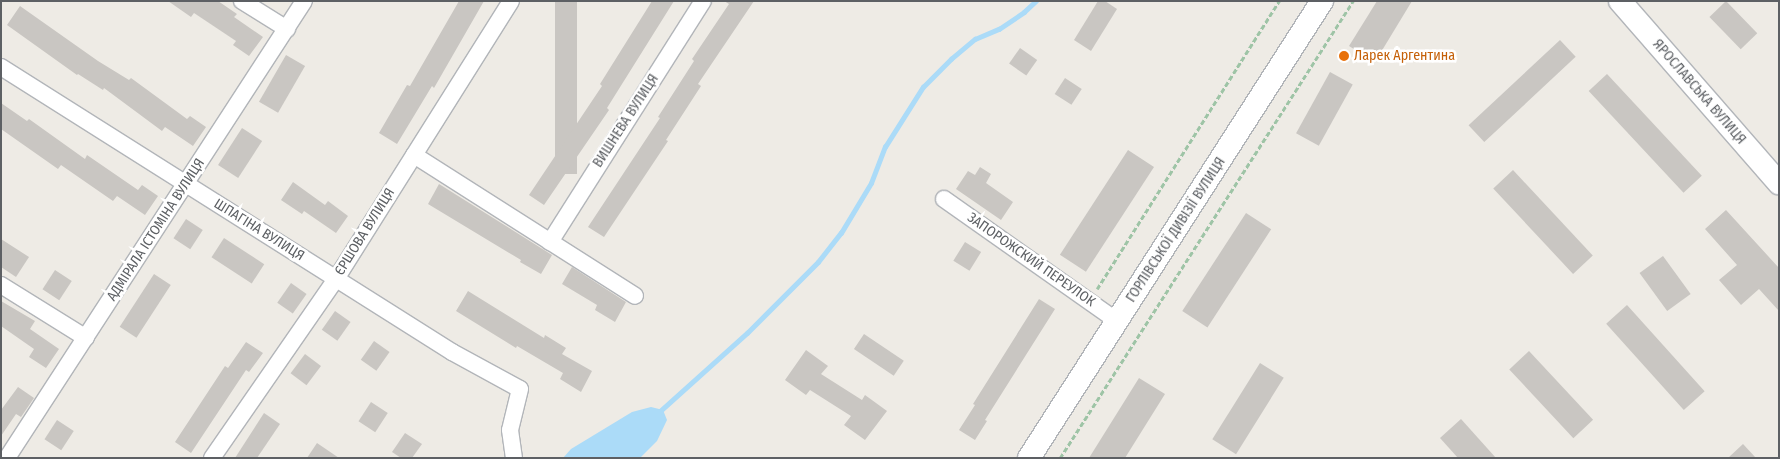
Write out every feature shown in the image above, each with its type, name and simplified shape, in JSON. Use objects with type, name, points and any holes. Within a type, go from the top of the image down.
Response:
[{"type":"main road","name":"ГОРЛІВСЬКОЇ ДИВІЗІЇ ВУЛИЦЯ","points":[[1029,458],[1322,1]]},
{"type":"main road","name":"ЯРОСЛАВСЬКА ВУЛИЦЯ","points":[[1620,1],[1779,183]]},
{"type":"street","points":[[242,1],[286,29]]},
{"type":"street","name":"АДМІРАЛА ІСТОМІНА ВУЛИЦЯ","points":[[7,458],[187,184],[304,1]]},
{"type":"street","name":"ЄРШОВА ВУЛИЦЯ","points":[[212,458],[336,279],[511,1]]},
{"type":"street","name":"ВИШНЕВА ВУЛИЦЯ","points":[[550,242],[703,1]]},
{"type":"street","name":"ШПАГІНА ВУЛИЦЯ","points":[[1,67],[452,352],[520,389],[510,430],[514,458]]},
{"type":"street","points":[[414,156],[635,296]]},
{"type":"street","name":"ЗАПОРОЖСКИЙ ПЕРЕУЛОК","points":[[944,199],[1117,321]]},
{"type":"street","points":[[1,285],[86,338]]},
{"type":"path","points":[[1089,302],[1279,1]]},
{"type":"path","points":[[1060,458],[1353,1]]},
{"type":"water","points":[[651,407],[663,410],[667,420],[657,441],[640,458],[563,458],[571,449],[632,412]]},
{"type":"building","points":[[168,1],[218,1],[237,14],[234,17],[263,37],[249,56],[233,45],[236,41],[194,13],[191,17]]},
{"type":"building","points":[[459,1],[484,1],[434,88],[432,86],[397,144],[379,133],[407,85],[410,86]]},
{"type":"building","points":[[555,1],[577,1],[577,174],[555,174]]},
{"type":"building","points":[[652,1],[674,1],[607,108],[609,110],[544,205],[529,195],[602,86],[600,84]]},
{"type":"building","points":[[724,1],[754,1],[698,84],[701,86],[666,140],[668,141],[604,237],[588,227],[660,118],[658,117],[694,61],[692,59],[729,4]]},
{"type":"building","points":[[1098,1],[1105,1],[1117,9],[1091,51],[1074,40]]},
{"type":"building","points":[[1377,1],[1412,1],[1375,62],[1349,46]]},
{"type":"building","points":[[1726,1],[1757,33],[1741,49],[1709,17]]},
{"type":"building","points":[[20,6],[98,61],[129,80],[131,78],[187,119],[190,116],[206,127],[193,146],[165,127],[162,131],[104,88],[103,90],[77,75],[7,25]]},
{"type":"building","points":[[1560,40],[1576,57],[1484,142],[1469,125]]},
{"type":"building","points":[[1020,48],[1037,60],[1026,76],[1009,64]]},
{"type":"building","points":[[286,55],[305,66],[278,113],[259,102]]},
{"type":"building","points":[[1330,72],[1353,85],[1319,146],[1296,133]]},
{"type":"building","points":[[1607,74],[1702,176],[1684,193],[1589,91]]},
{"type":"building","points":[[1065,78],[1082,89],[1071,105],[1055,94]]},
{"type":"building","points":[[1,103],[27,121],[29,119],[85,159],[87,155],[138,190],[142,185],[158,196],[145,215],[117,196],[113,201],[61,165],[58,169],[1,129]]},
{"type":"building","points":[[242,128],[262,141],[238,178],[218,165]]},
{"type":"building","points":[[1128,150],[1154,167],[1086,272],[1060,255]]},
{"type":"building","points":[[980,167],[991,174],[986,183],[1013,202],[1001,220],[956,189],[968,171],[975,175]]},
{"type":"building","points":[[1513,170],[1593,256],[1573,274],[1493,188]]},
{"type":"building","points":[[293,182],[325,205],[328,201],[348,216],[336,233],[304,211],[302,214],[281,200]]},
{"type":"building","points":[[439,184],[552,255],[541,274],[428,204]]},
{"type":"building","points":[[1726,210],[1779,268],[1779,311],[1759,289],[1741,305],[1719,280],[1737,265],[1705,229]]},
{"type":"building","points":[[1246,213],[1271,229],[1207,327],[1182,311]]},
{"type":"building","points":[[186,219],[203,230],[190,249],[173,238]]},
{"type":"building","points":[[224,238],[264,264],[252,283],[211,257]]},
{"type":"building","points":[[1,239],[29,257],[16,277],[1,267]]},
{"type":"building","points":[[965,242],[981,252],[969,271],[953,261]]},
{"type":"building","points":[[1663,256],[1691,294],[1667,311],[1640,273]]},
{"type":"building","points":[[572,267],[626,302],[615,322],[595,310],[597,305],[562,284]]},
{"type":"building","points":[[55,270],[72,281],[59,300],[42,289]]},
{"type":"building","points":[[154,274],[171,285],[136,338],[120,327]]},
{"type":"building","points":[[291,283],[307,294],[293,314],[277,303]]},
{"type":"building","points":[[468,291],[544,338],[545,335],[566,348],[562,354],[592,371],[581,392],[560,379],[563,373],[517,346],[516,348],[456,311]]},
{"type":"building","points":[[1039,299],[1055,309],[985,420],[987,421],[975,440],[959,430],[975,405],[973,404]]},
{"type":"building","points":[[1,301],[35,321],[30,329],[59,349],[46,368],[29,357],[34,349],[1,326]]},
{"type":"building","points":[[1627,305],[1705,391],[1684,410],[1606,324]]},
{"type":"building","points":[[335,311],[351,322],[337,341],[322,330]]},
{"type":"building","points":[[864,334],[904,361],[894,376],[854,349]]},
{"type":"building","points":[[374,341],[390,352],[376,371],[361,360]]},
{"type":"building","points":[[246,342],[263,353],[249,372],[246,370],[191,453],[175,442],[225,366],[228,368]]},
{"type":"building","points":[[806,350],[828,366],[821,374],[862,400],[865,395],[887,411],[865,440],[844,425],[851,416],[810,390],[806,395],[785,380]]},
{"type":"building","points":[[1529,351],[1593,420],[1573,438],[1509,369]]},
{"type":"building","points":[[305,354],[321,366],[307,385],[291,373]]},
{"type":"building","points":[[1260,363],[1284,378],[1236,454],[1212,439]]},
{"type":"building","points":[[1139,378],[1165,394],[1125,458],[1089,458]]},
{"type":"building","points":[[18,387],[34,398],[21,417],[16,414],[1,436],[1,410]]},
{"type":"building","points":[[371,402],[388,413],[375,432],[358,421]]},
{"type":"building","points":[[264,413],[280,424],[257,458],[235,458]]},
{"type":"building","points":[[1461,419],[1496,458],[1458,458],[1440,438]]},
{"type":"building","points":[[57,420],[74,431],[61,450],[44,439]]},
{"type":"building","points":[[405,433],[422,444],[412,458],[401,458],[392,452]]},
{"type":"building","points":[[317,443],[339,458],[307,458]]},
{"type":"building","points":[[1743,444],[1756,458],[1728,458]]},
{"type":"waterway","points":[[658,413],[747,333],[818,262],[841,233],[871,183],[885,147],[923,87],[951,59],[975,39],[999,29],[1024,12],[1036,1]]},
{"type":"place","name":"Ларек Аргентина","points":[[1344,56]]}]
